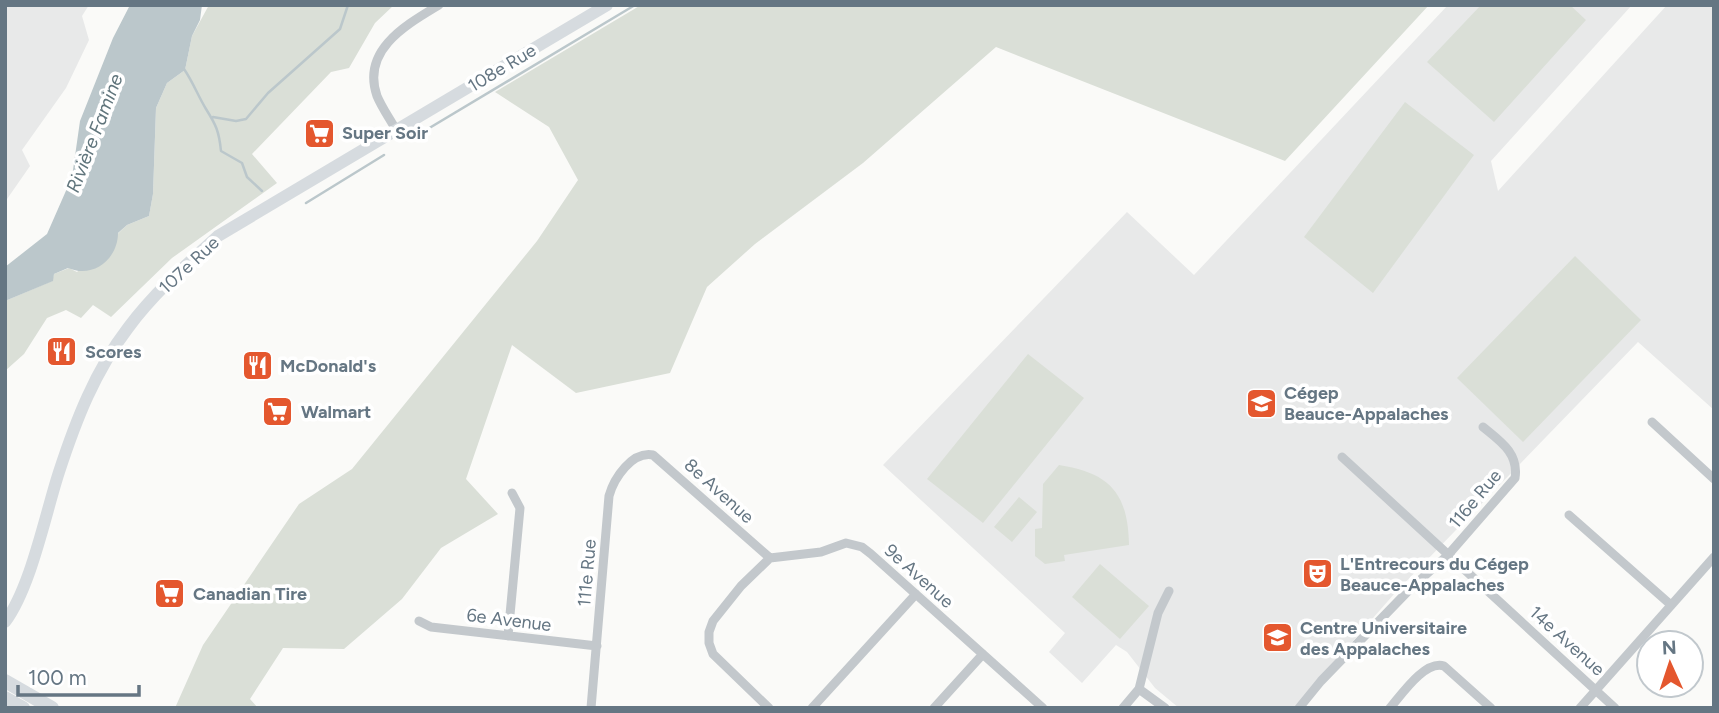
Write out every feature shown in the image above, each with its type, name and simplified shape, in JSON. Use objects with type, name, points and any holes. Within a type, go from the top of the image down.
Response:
[{"type":"main road","name":"108e Rue","points":[[396,130],[607,5]]},
{"type":"main road","name":"107e Rue","points":[[5,622],[27,577],[81,408],[114,348],[138,315],[218,236],[396,130]]},
{"type":"main road","points":[[5,681],[52,708]]},
{"type":"main road","points":[[5,698],[23,708]]},
{"type":"street","points":[[396,130],[378,98],[374,68],[382,48],[397,32],[439,5]]},
{"type":"street","points":[[1652,422],[1714,479]]},
{"type":"street","name":"116e Rue","points":[[1299,708],[1321,681],[1410,588],[1448,555],[1516,478],[1517,467],[1513,456],[1483,427]]},
{"type":"street","name":"8e Avenue","points":[[644,454],[653,455],[660,460],[770,558]]},
{"type":"street","name":"111e Rue","points":[[591,708],[611,488],[625,469],[644,454]]},
{"type":"street","name":"14e Avenue","points":[[1342,457],[1615,708]]},
{"type":"street","points":[[508,636],[520,508],[512,493]]},
{"type":"street","points":[[1569,515],[1671,606]]},
{"type":"street","name":"9e Avenue","points":[[770,558],[803,556],[846,543],[862,547],[1043,708]]},
{"type":"street","points":[[1580,708],[1714,557]]},
{"type":"street","points":[[769,708],[713,654],[709,632],[713,621],[741,586],[770,558]]},
{"type":"street","points":[[1123,708],[1139,689],[1158,613],[1169,591]]},
{"type":"street","points":[[813,708],[916,594]]},
{"type":"street","name":"6e Avenue","points":[[418,621],[431,627],[597,646]]},
{"type":"street","points":[[934,708],[983,654]]},
{"type":"street","points":[[1390,708],[1405,689],[1430,666],[1440,664],[1491,708]]},
{"type":"street","points":[[1139,689],[1165,708]]},
{"type":"shaded area","points":[[5,5],[89,5],[82,16],[89,40],[66,88],[22,150],[30,166],[5,202]]},
{"type":"shaded area","points":[[209,5],[394,5],[375,23],[349,68],[331,72],[252,154],[277,183],[172,258],[111,317],[93,305],[81,318],[66,310],[47,318],[24,354],[5,371],[5,301],[52,281],[54,274],[69,268],[77,272],[127,225],[149,216],[153,194],[156,108],[167,83],[185,70],[192,36]]},
{"type":"shaded area","points":[[641,5],[1429,5],[1285,161],[996,47],[863,163],[755,244],[707,287],[670,373],[576,393],[512,345],[466,479],[498,514],[441,548],[402,599],[344,649],[283,648],[250,699],[258,708],[175,708],[203,645],[299,504],[352,469],[537,241],[578,180],[549,127],[495,92]]},
{"type":"shaded area","name":"Cégep Beauce-Appalaches","points":[[1448,5],[1632,5],[1491,161],[1498,191],[1667,5],[1714,5],[1714,410],[1638,342],[1395,593],[1294,708],[1179,708],[1155,688],[1127,652],[1116,645],[1082,683],[1049,652],[1065,633],[883,465],[1127,212],[1194,275]]},
{"type":"shaded area","points":[[1481,5],[1570,5],[1586,20],[1494,122],[1427,62]]},
{"type":"shaded area","points":[[1405,102],[1474,155],[1373,293],[1304,237]]},
{"type":"shaded area","points":[[1575,256],[1641,320],[1523,442],[1457,378]]},
{"type":"shaded area","points":[[1028,354],[1084,398],[983,523],[927,479]]},
{"type":"shaded area","points":[[1059,465],[1091,474],[1113,489],[1125,512],[1129,545],[1064,555],[1065,561],[1045,564],[1035,556],[1035,529],[1042,528],[1043,484]]},
{"type":"shaded area","points":[[1019,497],[1037,512],[1012,542],[994,527]]},
{"type":"shaded area","points":[[1100,564],[1149,606],[1120,639],[1072,597]]},
{"type":"water","name":"Rivière Famine","points":[[130,5],[202,5],[185,70],[167,83],[156,108],[153,194],[149,216],[127,225],[118,233],[114,251],[95,269],[77,271],[68,268],[54,274],[53,281],[5,301],[5,267],[47,234],[72,177],[80,121],[113,38]]},
{"type":"waterway","points":[[213,117],[236,121],[246,119],[268,93],[340,29],[348,5]]},
{"type":"waterway","points":[[416,136],[635,5]]},
{"type":"waterway","points":[[184,69],[215,124],[221,151],[242,163],[247,177],[262,191]]},
{"type":"waterway","points":[[306,203],[384,155]]},
{"type":"place","name":"Super Soir","points":[[319,133]]},
{"type":"place","name":"Scores","points":[[62,352]]},
{"type":"place","name":"McDonald's","points":[[257,366]]},
{"type":"place","name":"Cégep Beauce-Appalaches","points":[[1261,403]]},
{"type":"place","name":"Walmart","points":[[278,412]]},
{"type":"place","name":"L'Entrecours du Cégep Beauce-Appalaches","points":[[1317,574]]},
{"type":"place","name":"Canadian Tire","points":[[170,594]]},
{"type":"place","name":"Centre Universitaire des Appalaches","points":[[1277,638]]}]
